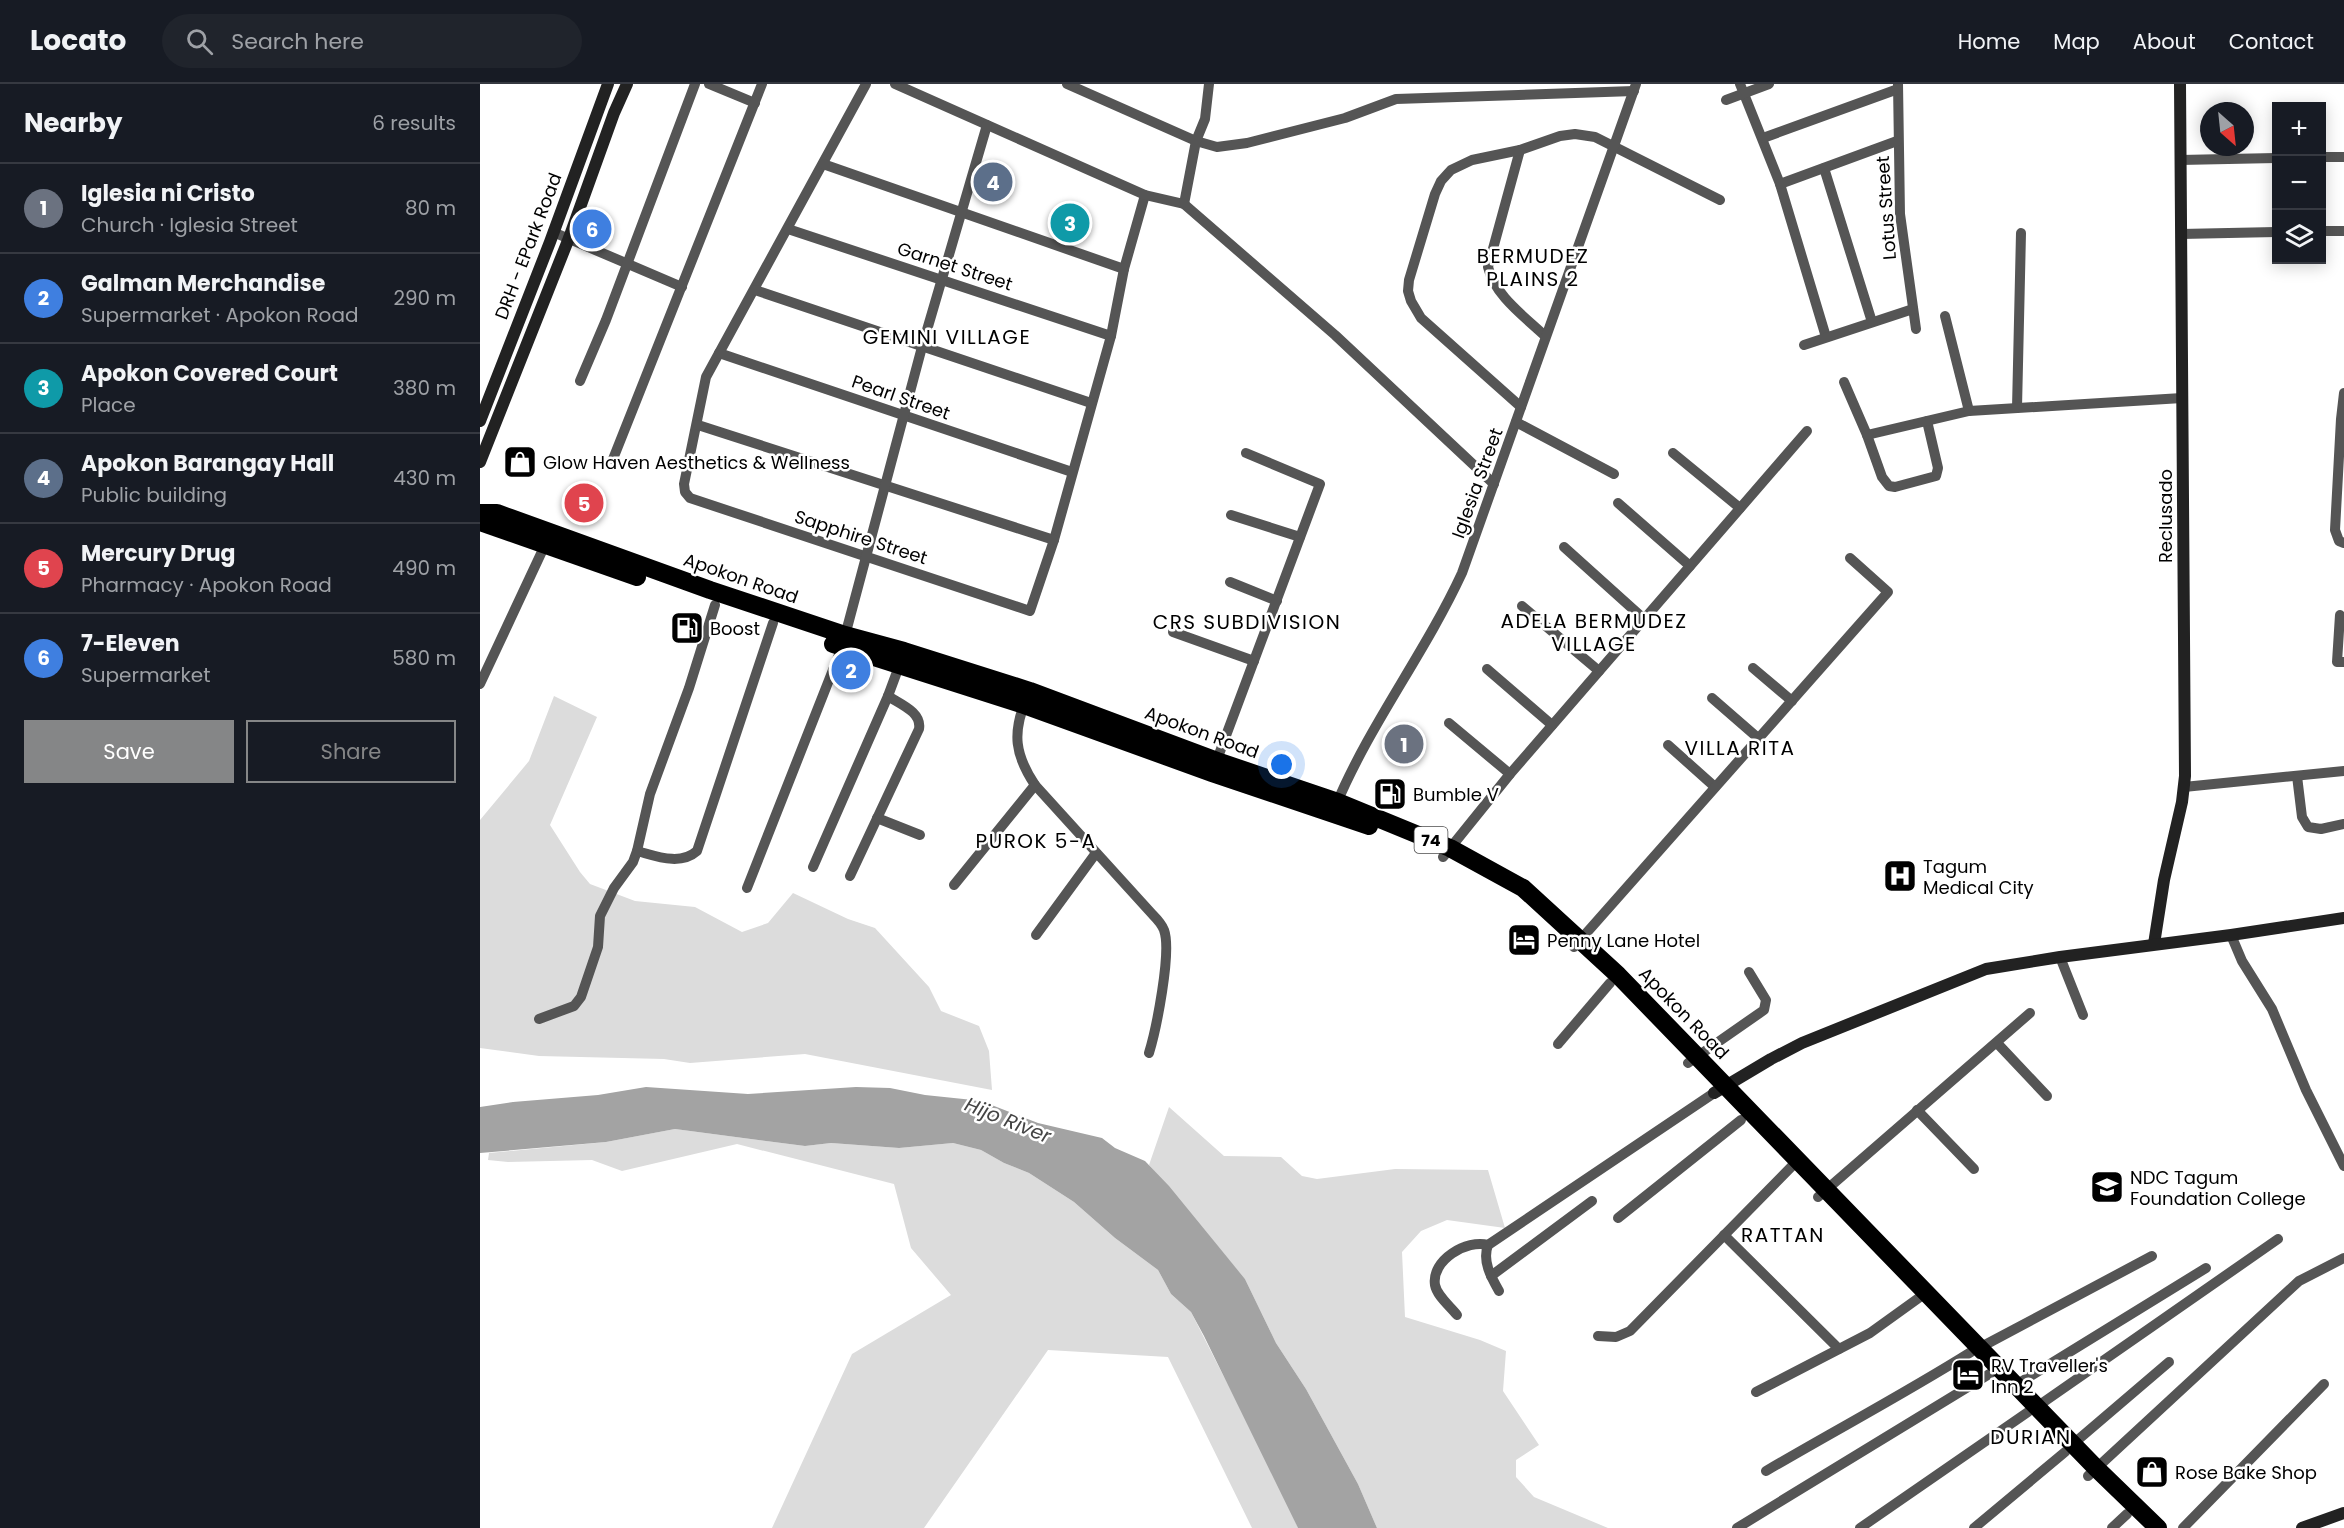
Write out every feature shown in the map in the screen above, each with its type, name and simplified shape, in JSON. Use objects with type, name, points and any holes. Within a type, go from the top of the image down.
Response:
[{"type":"highway","name":"Apokon Road","points":[[480,513],[497,513],[844,641]]},
{"type":"highway","name":"Apokon Road","points":[[480,522],[715,605],[902,658],[1027,698],[1214,767],[1335,808],[1382,831],[1447,853],[1517,896],[1618,975],[1693,1059],[1741,1120],[1794,1165]]},
{"type":"highway","name":"Apokon Road","points":[[1577,944],[1610,983],[1693,1059]]},
{"type":"highway","name":"Apokon Road","points":[[1719,1090],[1976,1349],[2016,1385],[2033,1409]]},
{"type":"highway","name":"Apokon Road","points":[[1976,1349],[1991,1373],[2033,1409],[2142,1528]]},
{"type":"highway","name":"Apokon Road","points":[[2092,1472],[2158,1528]]},
{"type":"street","name":"DRH - EPark Road","points":[[480,421],[554,232],[608,84]]},
{"type":"street","name":"DRH - EPark Road","points":[[480,462],[627,84]]},
{"type":"street","points":[[580,381],[606,320],[695,84]]},
{"type":"street","points":[[709,84],[755,102]]},
{"type":"street","points":[[613,459],[762,84]]},
{"type":"street","points":[[866,84],[719,352],[702,391],[698,425],[1054,540],[1110,336],[1124,269],[1145,195]]},
{"type":"street","points":[[895,84],[1145,195],[1184,204],[1335,335],[1494,484]]},
{"type":"street","points":[[1067,84],[1196,141],[1217,147],[1247,143],[1346,118],[1396,99],[1635,87]]},
{"type":"street","points":[[1184,204],[1196,141],[1205,119],[1209,84]]},
{"type":"street","points":[[1726,100],[1742,89],[1769,84]]},
{"type":"street","name":"Reclusado","points":[[2154,944],[2164,880],[2184,787],[2180,84]]},
{"type":"street","points":[[1763,138],[1898,86]]},
{"type":"street","name":"Lotus Street","points":[[1898,86],[1900,214],[1916,329]]},
{"type":"street","name":"Iglesia Street","points":[[1335,808],[1377,726],[1448,602],[1462,573],[1612,146],[1635,87]]},
{"type":"street","points":[[1742,89],[1780,184],[1826,337]]},
{"type":"street","points":[[747,888],[844,641],[922,347],[987,125]]},
{"type":"street","points":[[1521,407],[1429,326],[1417,311],[1408,291],[1409,280],[1435,194],[1441,181],[1451,170],[1461,164],[1520,150],[1560,136],[1575,134],[1595,137],[1720,201]]},
{"type":"street","points":[[1780,184],[1898,141]]},
{"type":"street","points":[[1520,150],[1488,267],[1490,276],[1501,294],[1545,336]]},
{"type":"street","points":[[2326,158],[2344,157]]},
{"type":"street","points":[[2180,160],[2272,158]]},
{"type":"street","points":[[823,164],[1124,269]]},
{"type":"street","points":[[1824,168],[1872,322]]},
{"type":"street","name":"Garnet Street","points":[[788,229],[1110,336]]},
{"type":"street","points":[[2326,231],[2344,231]]},
{"type":"street","points":[[554,232],[682,287]]},
{"type":"street","points":[[2181,234],[2272,232]]},
{"type":"street","points":[[2017,408],[2020,233]]},
{"type":"street","points":[[755,290],[1091,404]]},
{"type":"street","points":[[1804,345],[1913,309]]},
{"type":"street","points":[[1945,316],[1969,411]]},
{"type":"street","name":"Pearl Street","points":[[719,352],[1072,472]]},
{"type":"street","points":[[1844,381],[1882,477],[1889,486],[1895,487],[1935,476],[1938,468],[1927,421]]},
{"type":"street","points":[[2344,393],[2335,530],[2338,541],[2344,543]]},
{"type":"street","points":[[1867,435],[1969,411],[2182,398]]},
{"type":"street","points":[[1516,422],[1614,474]]},
{"type":"street","name":"Sapphire Street","points":[[698,425],[685,480],[685,492],[690,498],[1030,611],[1054,540]]},
{"type":"street","points":[[1447,853],[1510,774],[1807,431]]},
{"type":"street","points":[[1214,767],[1320,484],[1246,453]]},
{"type":"street","points":[[1673,453],[1740,508]]},
{"type":"street","points":[[1618,502],[1690,566]]},
{"type":"street","points":[[1231,515],[1300,537]]},
{"type":"street","points":[[480,684],[545,545]]},
{"type":"street","points":[[1564,547],[1644,619]]},
{"type":"street","points":[[1577,944],[1888,592],[1850,558]]},
{"type":"street","points":[[1230,582],[1277,601]]},
{"type":"street","points":[[539,1019],[574,1006],[580,997],[598,947],[600,916],[614,888],[633,862],[650,794],[689,688],[715,605]]},
{"type":"street","points":[[1522,606],[1599,671]]},
{"type":"street","points":[[2340,615],[2337,662],[2344,662]]},
{"type":"street","points":[[637,851],[674,859],[691,856],[697,851],[773,623]]},
{"type":"street","points":[[1173,632],[1254,661]]},
{"type":"street","points":[[813,867],[888,696],[902,658]]},
{"type":"street","points":[[1753,668],[1792,701]]},
{"type":"street","points":[[1487,669],[1552,725]]},
{"type":"street","points":[[849,876],[920,724],[915,715],[888,696]]},
{"type":"street","points":[[1027,698],[1017,738],[1018,750],[1035,784],[1164,930],[1166,946],[1160,1003],[1149,1053]]},
{"type":"street","points":[[1712,698],[1758,738]]},
{"type":"street","points":[[1449,723],[1510,774]]},
{"type":"street","points":[[1668,745],[1715,787]]},
{"type":"street","points":[[2184,787],[2344,771]]},
{"type":"street","points":[[2297,776],[2302,817],[2308,827],[2321,829],[2344,824]]},
{"type":"street","points":[[954,885],[1035,784]]},
{"type":"street","points":[[877,818],[920,835]]},
{"type":"street","points":[[1036,935],[1096,854]]},
{"type":"street","points":[[1500,1291],[1491,1276],[1485,1252],[1488,1245],[1719,1090],[1802,1043],[1977,972],[2003,965],[2231,936],[2344,918]]},
{"type":"street","points":[[2231,936],[2242,961],[2271,1009],[2311,1101],[2344,1166]]},
{"type":"street","points":[[2060,957],[2083,1015]]},
{"type":"street","points":[[1693,1059],[1764,1010],[1766,1000],[1749,972]]},
{"type":"street","points":[[1558,1044],[1610,983]]},
{"type":"street","points":[[1822,1192],[2030,1013]]},
{"type":"street","points":[[1997,1043],[2047,1096]]},
{"type":"street","points":[[1917,1110],[1974,1169]]},
{"type":"street","points":[[1618,1218],[1741,1120]]},
{"type":"street","points":[[1598,1336],[1616,1337],[1630,1331],[1794,1165]]},
{"type":"street","points":[[1491,1276],[1592,1201]]},
{"type":"street","points":[[1724,1235],[1839,1349]]},
{"type":"street","points":[[1860,1528],[2278,1239]]},
{"type":"street","points":[[1457,1315],[1435,1288],[1438,1269],[1457,1251],[1473,1243],[1488,1245]]},
{"type":"street","points":[[1766,1471],[1862,1414],[1899,1397],[1976,1349],[2152,1256]]},
{"type":"street","points":[[2092,1472],[2299,1281],[2344,1258]]},
{"type":"street","points":[[2016,1385],[2206,1268]]},
{"type":"street","points":[[1756,1392],[1870,1333],[1923,1296]]},
{"type":"street","points":[[1974,1528],[2169,1362]]},
{"type":"street","points":[[1737,1528],[1991,1373]]},
{"type":"street","points":[[2183,1528],[2324,1384]]},
{"type":"street","points":[[2302,1528],[2344,1513]]},
{"type":"street","points":[[2112,1528],[2127,1514]]},
{"type":"shaded area","points":[[554,696],[597,717],[550,825],[590,884],[635,901],[695,907],[742,932],[768,923],[793,893],[848,919],[875,928],[929,987],[941,1011],[979,1026],[989,1051],[992,1090],[805,1054],[690,1063],[664,1059],[539,1056],[480,1048],[480,820],[529,761]]},
{"type":"shaded area","points":[[1169,1107],[1224,1156],[1281,1157],[1302,1176],[1317,1179],[1395,1169],[1488,1170],[1505,1228],[1447,1220],[1421,1231],[1402,1252],[1405,1317],[1480,1340],[1506,1351],[1503,1391],[1539,1445],[1516,1460],[1516,1477],[1534,1497],[1608,1528],[1377,1528],[1358,1484],[1306,1389],[1276,1343],[1245,1279],[1149,1165]]},
{"type":"shaded area","points":[[675,1129],[805,1146],[831,1143],[899,1148],[953,1143],[981,1150],[1029,1173],[1074,1202],[1115,1238],[1158,1270],[1171,1294],[1191,1312],[1284,1495],[1298,1528],[1252,1528],[1168,1357],[1048,1350],[924,1528],[772,1528],[852,1354],[951,1295],[911,1248],[894,1184],[737,1144],[622,1171],[592,1160],[508,1162],[488,1160],[489,1153],[606,1142]]},
{"type":"water","name":"Hijo River","points":[[646,1087],[748,1094],[856,1087],[890,1088],[925,1095],[973,1100],[1038,1123],[1102,1138],[1115,1148],[1145,1161],[1169,1186],[1245,1279],[1276,1343],[1306,1389],[1358,1484],[1377,1528],[1298,1528],[1191,1312],[1171,1294],[1158,1270],[1115,1238],[1074,1202],[1029,1173],[981,1150],[953,1143],[899,1148],[831,1143],[805,1146],[675,1129],[606,1142],[480,1153],[480,1107],[598,1095]]},
{"type":"place","name":"Apokon Barangay Hall","points":[[993,182]]},
{"type":"place","name":"Apokon Covered Court","points":[[1070,223]]},
{"type":"place","name":"7-Eleven","points":[[592,229]]},
{"type":"place","name":"Glow Haven Aesthetics & Wellness","points":[[520,462]]},
{"type":"place","name":"Mercury Drug","points":[[584,503]]},
{"type":"place","name":"Boost","points":[[687,628]]},
{"type":"place","name":"Galman Merchandise","points":[[851,670]]},
{"type":"place","name":"Iglesia ni Cristo","points":[[1404,744]]},
{"type":"place","name":"Bumble V","points":[[1390,794]]},
{"type":"place","name":"Tagum Medical City","points":[[1900,876]]},
{"type":"place","name":"Penny Lane Hotel","points":[[1524,940]]},
{"type":"place","name":"NDC Tagum Foundation College","points":[[2107,1187]]},
{"type":"place","name":"RV Traveller's Inn 2","points":[[1968,1375]]},
{"type":"place","name":"Rose Bake Shop","points":[[2152,1472]]},
{"type":"district","name":"BERMUDEZ PLAINS 2","points":[[1533,268]]},
{"type":"district","name":"GEMINI VILLAGE","points":[[947,337]]},
{"type":"district","name":"CRS SUBDIVISION","points":[[1247,622]]},
{"type":"district","name":"ADELA BERMUDEZ VILLAGE","points":[[1594,632]]},
{"type":"district","name":"VILLA RITA","points":[[1740,748]]},
{"type":"district","name":"PUROK 5-A","points":[[1036,841]]},
{"type":"district","name":"RATTAN","points":[[1783,1235]]},
{"type":"district","name":"DURIAN","points":[[2031,1437]]}]
